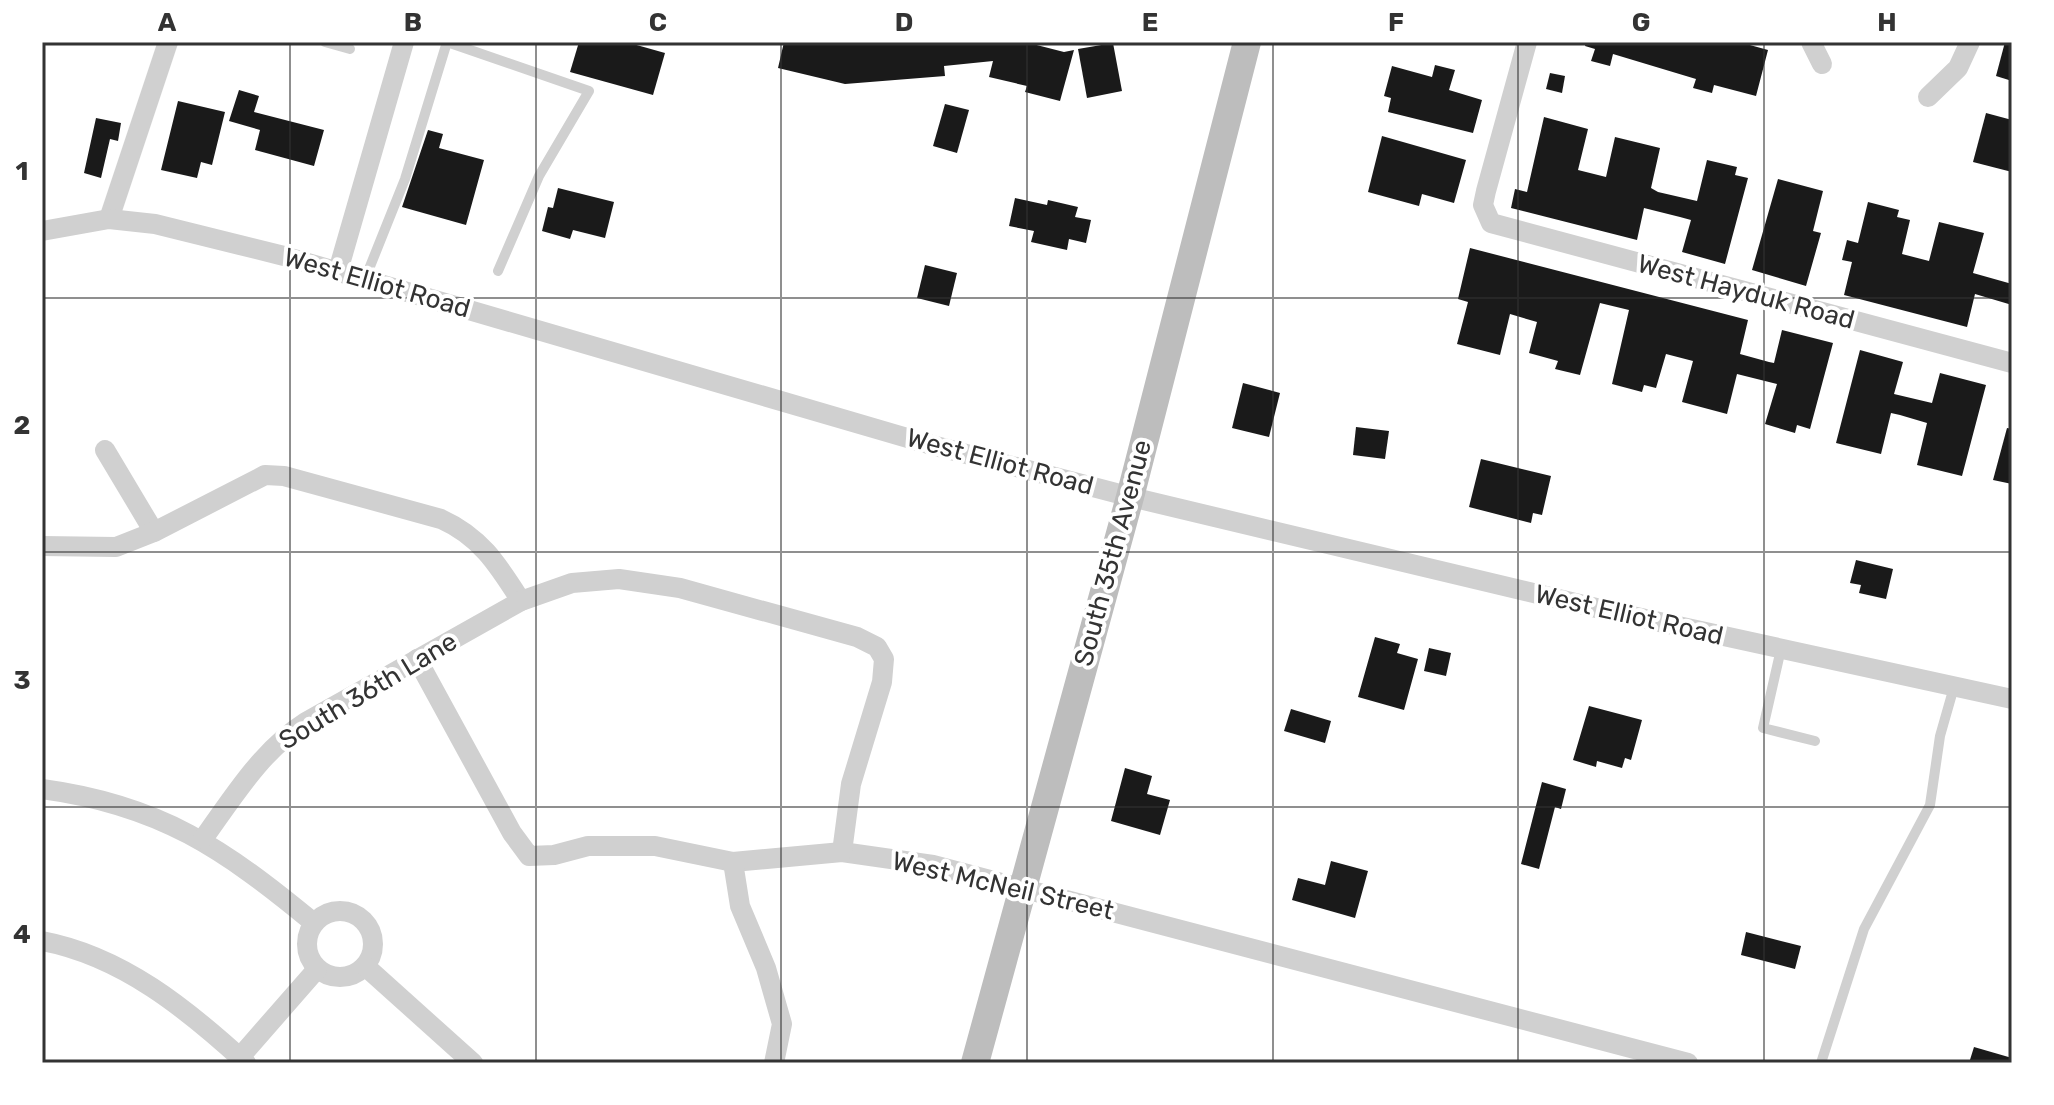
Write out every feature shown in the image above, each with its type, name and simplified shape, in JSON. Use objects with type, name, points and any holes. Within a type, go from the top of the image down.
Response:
[{"type":"street","points":[[109,219],[168,42]]},
{"type":"street","points":[[338,271],[404,42]]},
{"type":"street","name":"South 35th Avenue","points":[[975,1063],[1130,497],[1247,42]]},
{"type":"street","points":[[1811,42],[1822,64]]},
{"type":"street","points":[[1928,97],[1958,68],[1970,42]]},
{"type":"street","name":"West Hayduk Road","points":[[1521,43],[1486,191],[1485,215],[1491,223],[2012,363]]},
{"type":"street","name":"West Elliot Road","points":[[42,231],[109,219],[155,224],[338,271],[928,444],[1130,497],[1781,649],[2012,699]]},
{"type":"street","points":[[105,450],[154,532]]},
{"type":"street","points":[[42,546],[116,547],[154,532],[265,475],[284,476],[441,519],[465,529],[488,549],[521,601]]},
{"type":"street","name":"South 36th Lane","points":[[203,839],[259,761],[282,738],[521,601],[572,583],[619,579],[680,588],[857,637],[877,647],[884,659],[882,682],[851,784],[842,852]]},
{"type":"street","name":"West McNeil Street","points":[[417,659],[512,833],[529,856],[554,855],[588,846],[655,846],[733,862],[842,852],[933,865],[1688,1063]]},
{"type":"street","points":[[42,789],[129,807],[203,839],[259,878],[314,923]]},
{"type":"street","points":[[733,862],[740,906],[766,968],[782,1024],[774,1063]]},
{"type":"street","points":[[344,911],[364,920],[374,939],[373,951],[365,966],[342,977],[317,969],[307,944],[314,923],[322,916],[344,911]]},
{"type":"street","points":[[42,941],[114,963],[165,995],[243,1060],[317,969]]},
{"type":"street","points":[[365,966],[473,1063]]},
{"type":"lane","points":[[325,42],[350,49]]},
{"type":"lane","points":[[365,279],[405,179],[447,42],[589,91],[539,176],[498,271]]},
{"type":"lane","points":[[1781,649],[1763,728],[1815,741]]},
{"type":"lane","points":[[1821,1063],[1864,929],[1930,805],[1940,736],[1954,687]]},
{"type":"building","points":[[579,42],[626,42],[665,53],[653,95],[570,72]]},
{"type":"building","points":[[784,42],[1025,42],[1064,52],[1074,50],[1060,101],[1025,92],[1027,86],[989,77],[993,61],[944,66],[945,76],[845,84],[778,68]]},
{"type":"building","points":[[1586,42],[1739,42],[1768,50],[1756,96],[1714,85],[1712,93],[1693,88],[1696,79],[1613,54],[1610,66],[1591,61],[1595,49],[1585,46]]},
{"type":"building","points":[[2005,42],[2012,42],[2012,81],[1996,76]]},
{"type":"building","points":[[1113,43],[1122,91],[1087,98],[1078,49]]},
{"type":"building","points":[[1435,65],[1455,70],[1449,90],[1482,100],[1473,133],[1388,112],[1391,98],[1384,96],[1392,66],[1432,77]]},
{"type":"building","points":[[1550,73],[1565,76],[1562,93],[1546,89]]},
{"type":"building","points":[[239,90],[259,96],[254,112],[324,130],[314,166],[255,150],[260,130],[229,121]]},
{"type":"building","points":[[178,101],[225,112],[212,165],[201,162],[197,178],[161,170]]},
{"type":"building","points":[[945,104],[969,110],[957,153],[933,146]]},
{"type":"building","points":[[1986,113],[2012,120],[2012,172],[1973,162]]},
{"type":"building","points":[[1544,117],[1588,129],[1578,170],[1606,177],[1615,137],[1660,148],[1651,188],[1658,192],[1697,201],[1707,160],[1737,167],[1735,175],[1748,178],[1725,264],[1682,252],[1691,220],[1680,217],[1644,208],[1637,240],[1511,208],[1515,189],[1527,192]]},
{"type":"building","points":[[96,118],[121,123],[118,141],[110,139],[101,178],[84,173]]},
{"type":"building","points":[[428,130],[443,134],[439,148],[484,160],[466,225],[402,207]]},
{"type":"building","points":[[1382,136],[1466,160],[1454,203],[1422,194],[1419,206],[1368,192]]},
{"type":"building","points":[[1778,179],[1823,191],[1813,231],[1821,233],[1806,286],[1752,270]]},
{"type":"building","points":[[558,188],[614,202],[605,238],[573,230],[570,239],[542,231],[548,207],[553,208]]},
{"type":"building","points":[[1015,198],[1047,205],[1048,200],[1078,207],[1075,217],[1091,220],[1086,243],[1069,239],[1067,250],[1031,242],[1034,231],[1009,226]]},
{"type":"building","points":[[1868,202],[1899,210],[1897,217],[1910,220],[1902,254],[1929,261],[1939,222],[1984,233],[1973,273],[2012,284],[2012,305],[1975,294],[1967,327],[1844,295],[1852,262],[1842,260],[1847,240],[1858,243]]},
{"type":"building","points":[[1470,248],[1748,320],[1740,354],[1769,362],[1774,363],[1782,330],[1833,343],[1810,429],[1797,425],[1795,433],[1765,424],[1777,384],[1737,374],[1727,414],[1682,402],[1693,361],[1666,354],[1656,388],[1644,385],[1642,392],[1612,384],[1629,310],[1600,303],[1580,375],[1555,369],[1558,361],[1529,353],[1537,322],[1510,314],[1500,355],[1457,344],[1468,302],[1458,299]]},
{"type":"building","points":[[925,265],[957,273],[949,306],[917,298]]},
{"type":"building","points":[[1860,350],[1903,362],[1894,394],[1932,403],[1940,373],[1986,385],[1962,476],[1917,465],[1927,423],[1900,415],[1891,413],[1881,454],[1836,443]]},
{"type":"building","points":[[1243,383],[1280,393],[1269,437],[1232,428]]},
{"type":"building","points":[[1356,427],[1389,431],[1385,459],[1353,455]]},
{"type":"building","points":[[2007,428],[2012,429],[2012,484],[1993,480]]},
{"type":"building","points":[[1481,459],[1551,476],[1542,515],[1533,513],[1531,523],[1469,507]]},
{"type":"building","points":[[1856,560],[1893,569],[1886,599],[1859,593],[1861,585],[1850,583]]},
{"type":"building","points":[[1375,637],[1400,644],[1397,653],[1418,659],[1404,710],[1358,697]]},
{"type":"building","points":[[1429,648],[1451,653],[1446,676],[1424,671]]},
{"type":"building","points":[[1589,706],[1642,720],[1631,760],[1625,758],[1622,768],[1597,761],[1596,767],[1573,760]]},
{"type":"building","points":[[1291,709],[1331,721],[1325,743],[1284,731]]},
{"type":"building","points":[[1125,768],[1152,776],[1147,794],[1170,800],[1160,835],[1111,821]]},
{"type":"building","points":[[1542,782],[1566,789],[1561,809],[1555,807],[1539,869],[1521,864]]},
{"type":"building","points":[[1331,861],[1368,871],[1355,918],[1292,900],[1298,878],[1325,885]]},
{"type":"building","points":[[1746,932],[1801,946],[1795,969],[1741,955]]},
{"type":"building","points":[[1974,1047],[2012,1058],[2012,1063],[1969,1063]]}]
